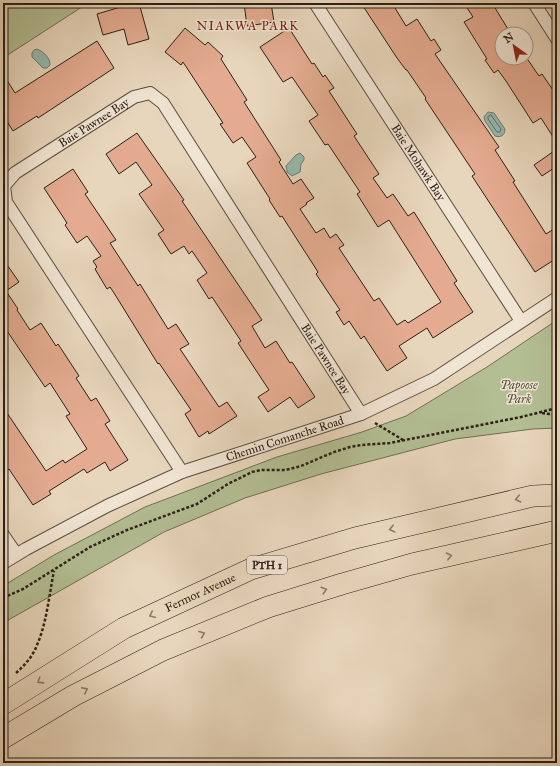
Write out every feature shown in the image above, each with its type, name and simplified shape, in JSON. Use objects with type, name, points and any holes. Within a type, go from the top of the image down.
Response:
[{"type":"highway","name":"Fermor Avenue","points":[[3,704],[124,628],[251,570],[355,538],[533,496],[557,495]]},
{"type":"highway","points":[[3,738],[73,696],[163,650],[268,607],[412,564],[557,531]]},
{"type":"street","name":"Baie Mohawk Bay","points":[[315,3],[521,321]]},
{"type":"street","points":[[534,3],[557,39]]},
{"type":"street","name":"Baie Pawnee Bay","points":[[182,472],[6,202],[4,186],[15,173],[134,97],[150,93],[163,103],[361,414]]},
{"type":"street","name":"Chemin Comanche Road","points":[[3,563],[16,554],[107,506],[182,472],[361,414],[434,379],[557,298]]},
{"type":"street","points":[[3,535],[16,554]]},
{"type":"path","points":[[3,598],[23,589],[90,548],[127,530],[197,504],[228,484],[252,472],[262,470],[286,470],[301,466],[350,447],[390,443],[539,413],[557,408]]},
{"type":"path","points":[[539,413],[557,415]]},
{"type":"path","points":[[361,414],[404,440]]},
{"type":"path","points":[[13,675],[25,665],[37,646],[45,619],[54,571]]},
{"type":"green space","points":[[3,3],[88,3],[3,58]]},
{"type":"green space","name":"Papoose Park","points":[[557,320],[557,428],[533,429],[455,439],[321,474],[245,498],[164,532],[3,623],[3,586],[54,555],[145,507],[277,457],[362,432],[406,416],[487,367]]},
{"type":"water","points":[[37,49],[44,53],[48,58],[50,65],[47,68],[43,68],[32,57],[32,53]]},
{"type":"water","points":[[488,112],[494,113],[505,129],[502,136],[495,136],[485,121],[484,117]]},
{"type":"water","points":[[300,153],[304,157],[304,160],[301,164],[300,172],[292,176],[287,172],[286,166],[296,155]]},
{"type":"building","points":[[134,3],[139,3],[149,39],[128,45],[124,29],[103,35],[97,14]]},
{"type":"building","points":[[244,3],[271,3],[274,22],[247,26]]},
{"type":"building","points":[[361,3],[392,3],[406,26],[417,19],[431,41],[434,39],[441,50],[435,54],[499,147],[495,150],[515,181],[513,182],[546,234],[557,227],[557,258],[535,272],[472,176],[475,174],[425,99],[426,98],[397,58]]},
{"type":"building","points":[[464,3],[492,3],[506,26],[494,26],[494,66],[532,66],[539,76],[542,74],[557,96],[557,143],[541,118],[533,123],[498,70],[494,73],[485,60],[487,59],[464,22],[473,17]]},
{"type":"building","points":[[185,28],[205,45],[208,42],[223,56],[221,59],[247,100],[244,102],[281,160],[279,162],[293,184],[301,179],[314,198],[300,209],[316,233],[324,228],[330,238],[336,234],[344,245],[339,248],[374,301],[379,298],[397,325],[405,320],[408,323],[441,302],[389,220],[378,227],[357,194],[360,192],[328,144],[325,145],[309,121],[318,115],[292,77],[283,82],[260,47],[289,28],[312,64],[314,63],[323,77],[325,75],[334,88],[329,91],[357,134],[354,136],[379,174],[373,178],[387,198],[393,194],[408,216],[414,212],[457,281],[454,283],[473,312],[433,338],[427,328],[399,346],[407,358],[387,371],[364,336],[361,339],[349,321],[344,325],[336,312],[340,310],[316,274],[318,272],[282,216],[280,217],[247,163],[256,157],[242,137],[233,143],[220,124],[223,123],[183,62],[181,65],[165,52]]},
{"type":"building","points":[[97,41],[114,68],[38,118],[37,116],[13,131],[3,115],[3,74],[15,93]]},
{"type":"building","points":[[137,133],[184,200],[182,201],[262,320],[252,326],[265,348],[276,341],[315,397],[298,408],[290,397],[268,412],[258,397],[269,390],[238,343],[241,341],[212,297],[209,299],[197,280],[207,273],[192,251],[189,254],[184,246],[171,254],[158,234],[164,230],[139,194],[152,185],[136,162],[119,174],[106,154]]},
{"type":"building","points":[[557,149],[557,166],[542,176],[534,165]]},
{"type":"building","points":[[73,169],[88,192],[85,194],[116,240],[110,243],[138,286],[140,284],[168,329],[176,324],[189,344],[180,349],[219,407],[227,402],[237,416],[209,434],[208,431],[199,437],[185,414],[191,410],[159,363],[158,364],[110,287],[107,289],[95,269],[97,267],[93,261],[101,256],[87,236],[77,243],[65,225],[67,223],[44,188]]},
{"type":"building","points":[[3,259],[19,282],[6,291],[18,309],[17,310],[30,330],[41,323],[56,346],[58,344],[79,376],[76,378],[91,401],[96,398],[110,421],[105,424],[128,460],[110,471],[105,462],[87,473],[84,469],[49,491],[51,494],[33,505],[9,469],[3,473],[3,407],[46,471],[63,460],[65,463],[87,449],[66,416],[70,414],[50,383],[45,387],[3,325]]},
{"type":"district","name":"NIAKWA PARK","points":[[248,26]]}]
